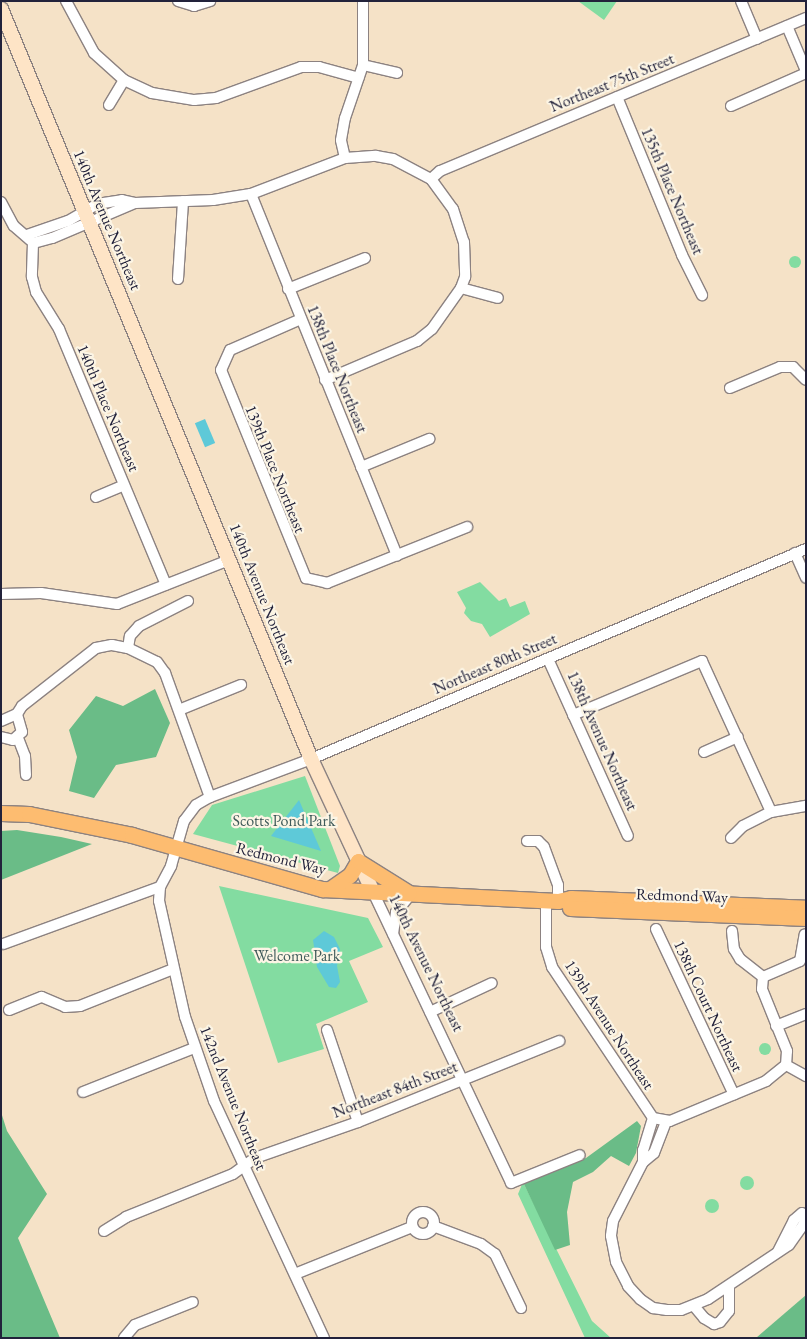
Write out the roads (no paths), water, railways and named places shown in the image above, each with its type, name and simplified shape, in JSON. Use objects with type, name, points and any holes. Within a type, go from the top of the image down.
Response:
[{"type":"main road","name":"140th Avenue Northeast","points":[[1,9],[5,28],[87,216],[310,759],[373,892]]},
{"type":"main road","name":"Redmond Way","points":[[1,813],[29,814],[76,822],[292,882],[330,889],[552,901],[571,898],[806,908]]},
{"type":"main road","points":[[330,889],[350,875],[358,861],[411,894]]},
{"type":"main road","name":"Redmond Way","points":[[552,901],[570,908],[806,918]]},
{"type":"street","points":[[66,1],[94,53],[124,80],[152,93],[194,100],[236,93],[302,67],[319,67],[359,78]]},
{"type":"street","points":[[178,1],[194,6],[210,1]]},
{"type":"street","points":[[344,158],[341,140],[345,118],[363,65],[364,1]]},
{"type":"street","points":[[741,1],[758,39]]},
{"type":"street","name":"Northeast 75th Street","points":[[431,179],[440,171],[806,18]]},
{"type":"street","points":[[731,106],[806,72],[787,26]]},
{"type":"street","points":[[363,65],[397,72]]},
{"type":"street","points":[[109,105],[124,80]]},
{"type":"street","name":"135th Place Northeast","points":[[617,97],[682,255],[702,295]]},
{"type":"street","points":[[1,202],[14,226],[30,239],[68,221],[87,216],[109,201],[122,200],[135,203],[183,201],[251,194],[344,158],[376,156],[393,159],[431,179],[453,208],[459,224],[464,264],[460,288],[432,329],[417,341],[325,380]]},
{"type":"street","name":"138th Place Northeast","points":[[251,194],[396,556]]},
{"type":"street","points":[[178,279],[183,201]]},
{"type":"street","name":"140th Place Northeast","points":[[30,239],[32,277],[36,292],[59,329],[166,585]]},
{"type":"street","points":[[288,289],[365,258]]},
{"type":"street","points":[[460,288],[498,298]]},
{"type":"street","name":"139th Place Northeast","points":[[301,318],[230,350],[222,362],[221,378],[301,571],[313,582],[327,583],[396,556]]},
{"type":"street","points":[[730,388],[780,366],[793,367],[806,380]]},
{"type":"street","points":[[361,467],[429,439]]},
{"type":"street","points":[[96,497],[124,485]]},
{"type":"street","points":[[396,556],[467,527]]},
{"type":"street","name":"Northeast 80th Street","points":[[196,805],[210,797],[310,759],[806,549]]},
{"type":"street","points":[[795,554],[806,578]]},
{"type":"street","points":[[1,594],[41,593],[117,604],[229,560]]},
{"type":"street","points":[[128,648],[130,636],[139,626],[188,601]]},
{"type":"street","points":[[1,721],[17,714],[22,706],[86,654],[104,646],[128,648],[157,662],[165,673],[210,797]]},
{"type":"street","name":"138th Avenue Northeast","points":[[548,659],[628,836]]},
{"type":"street","points":[[574,715],[702,661],[771,812]]},
{"type":"street","points":[[179,710],[241,685]]},
{"type":"street","points":[[17,714],[23,727],[18,738],[25,756],[26,775]]},
{"type":"street","points":[[1,737],[18,738]]},
{"type":"street","points":[[704,752],[738,737]]},
{"type":"street","name":"142nd Avenue Northeast","points":[[196,805],[184,821],[171,866],[160,887],[161,918],[173,969],[194,1048],[243,1166],[324,1338]]},
{"type":"street","points":[[731,838],[743,826],[771,812],[806,806]]},
{"type":"street","name":"139th Avenue Northeast","points":[[527,841],[538,841],[544,848],[558,885],[552,901],[546,947],[552,967],[653,1118]]},
{"type":"street","points":[[3,944],[160,887]]},
{"type":"street","name":"140th Avenue Northeast","points":[[373,892],[511,1183],[580,1155]]},
{"type":"street","points":[[393,936],[396,912],[411,894]]},
{"type":"street","name":"138th Court Northeast","points":[[656,929],[734,1095]]},
{"type":"street","points":[[732,931],[734,949],[740,959],[763,977]]},
{"type":"street","points":[[763,977],[800,961],[805,934]]},
{"type":"street","points":[[9,1010],[42,997],[65,1007],[80,1006],[173,969]]},
{"type":"street","points":[[643,1162],[643,1150],[653,1118],[666,1122],[734,1095],[766,1081],[786,1064],[787,1051],[762,989],[763,977]]},
{"type":"street","points":[[430,1012],[492,982]]},
{"type":"street","points":[[776,1026],[806,1014]]},
{"type":"street","points":[[327,1030],[358,1122]]},
{"type":"street","name":"Northeast 84th Street","points":[[104,1231],[126,1217],[233,1174],[255,1158],[358,1122],[559,1041]]},
{"type":"street","points":[[83,1092],[194,1048]]},
{"type":"street","points":[[786,1064],[806,1076]]},
{"type":"street","points":[[666,1122],[654,1153],[643,1162],[612,1221],[612,1249],[616,1262],[628,1286],[653,1308],[681,1310],[694,1306],[729,1288],[800,1233],[805,1222],[804,1208]]},
{"type":"street","points":[[412,1227],[412,1219],[421,1212],[431,1216],[433,1226]]},
{"type":"street","points":[[412,1227],[423,1234],[433,1226]]},
{"type":"street","points":[[433,1226],[481,1244],[495,1254],[521,1308]]},
{"type":"street","points":[[295,1274],[412,1227]]},
{"type":"street","points":[[694,1306],[704,1318],[714,1324],[720,1322],[729,1311],[729,1288]]},
{"type":"street","points":[[124,1338],[135,1325],[193,1302]]},
{"type":"water","points":[[205,419],[215,443],[205,447],[195,423]]},
{"type":"water","points":[[299,800],[321,851],[271,836]]},
{"type":"water","points":[[324,931],[334,937],[340,949],[337,966],[340,982],[336,988],[329,987],[317,967],[313,940]]},
{"type":"park label","name":"Scotts Pond Park","points":[[284,821]]},
{"type":"park label","name":"Welcome Park","points":[[297,956]]}]
